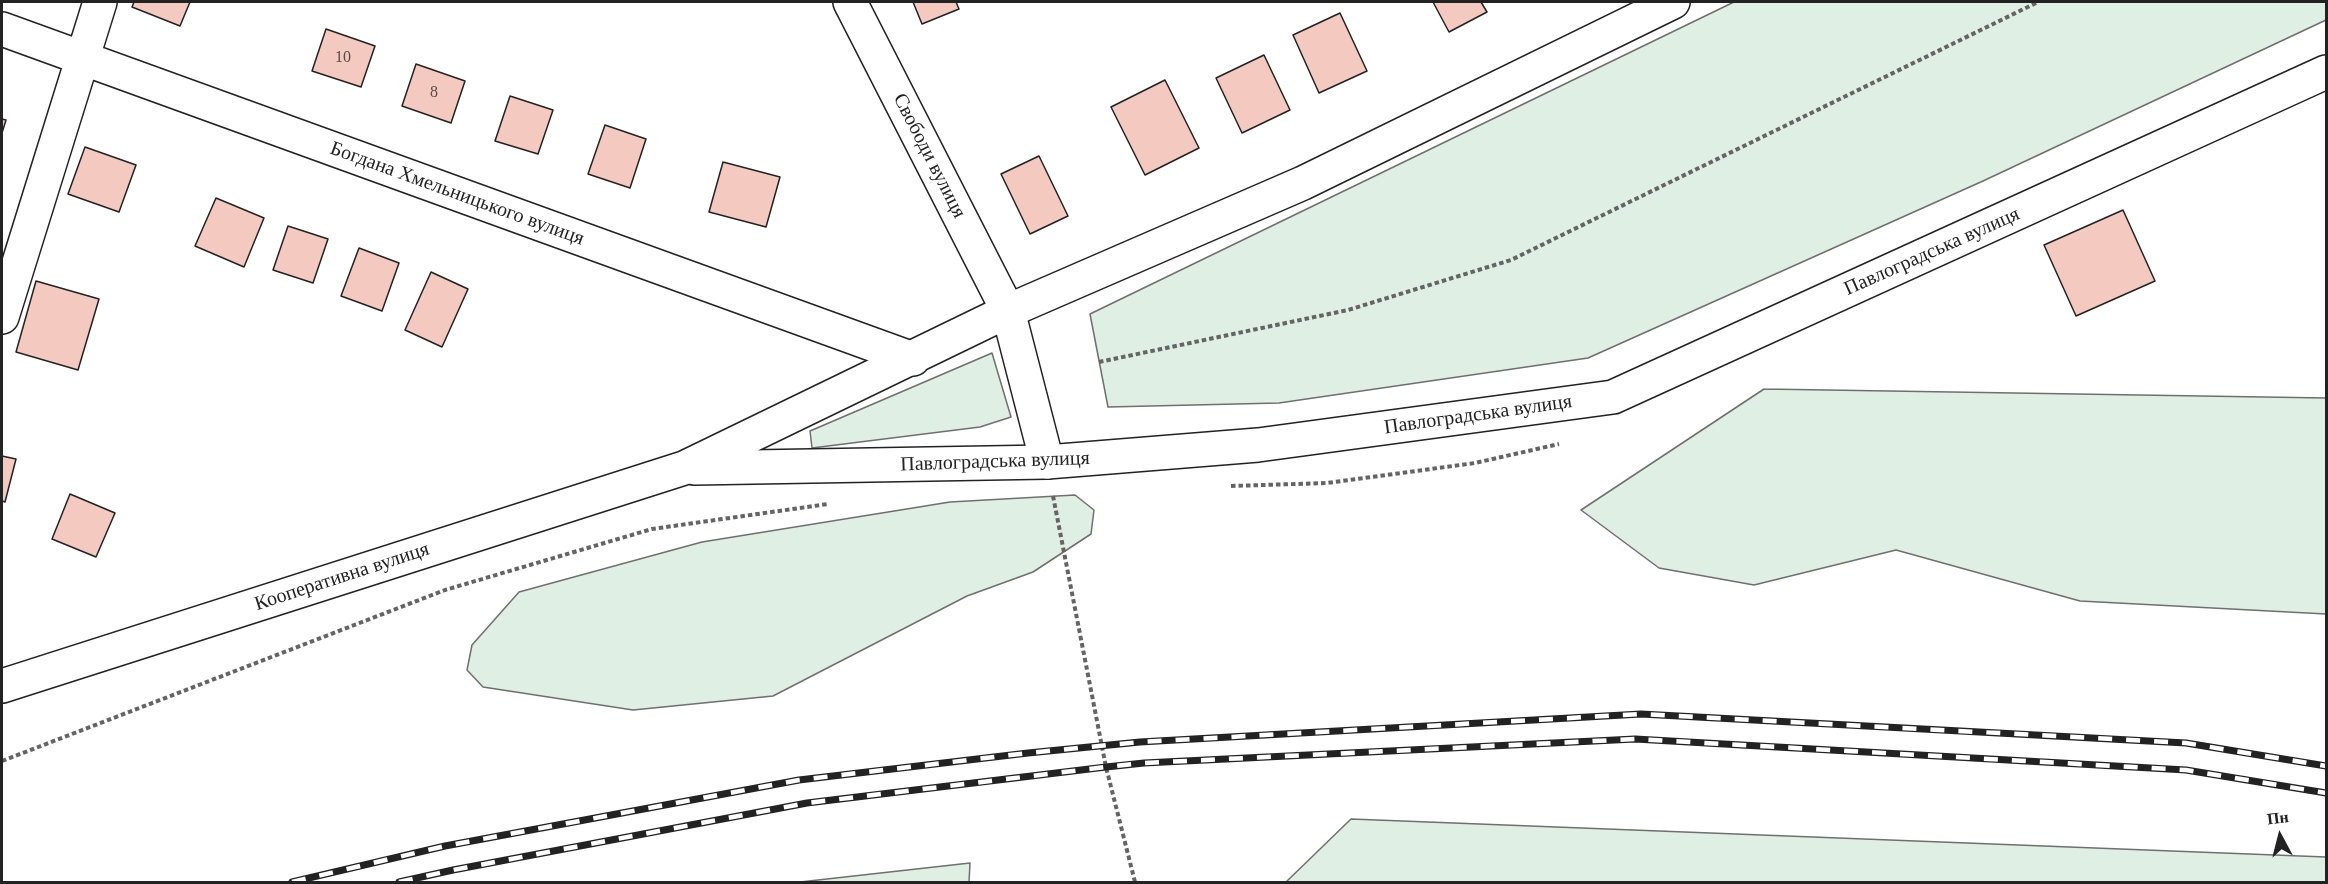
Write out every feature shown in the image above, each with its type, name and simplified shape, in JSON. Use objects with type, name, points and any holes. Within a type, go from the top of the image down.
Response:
[{"type":"main road","points":[[2,317],[100,2]]},
{"type":"main road","name":"Свободи вулиця","points":[[850,2],[1008,312],[1047,462]]},
{"type":"main road","points":[[684,468],[1008,312],[1302,183],[1673,2]]},
{"type":"main road","name":"Богдана Хмельницького вулиця","points":[[2,29],[913,359]]},
{"type":"main road","name":"Павлоградська вулиця","points":[[684,468],[1047,462],[1258,446],[1613,397],[2326,72]]},
{"type":"main road","name":"Кооперативна вулиця","points":[[5,682],[684,468]]},
{"type":"path","points":[[1099,362],[1348,310],[1511,260],[2038,2]]},
{"type":"path","points":[[1220,487],[1327,483],[1475,463],[1567,442]]},
{"type":"path","points":[[1047,462],[1106,767],[1135,882]]},
{"type":"path","points":[[2,761],[445,590],[652,529],[834,504]]},
{"type":"green space","points":[[1734,2],[2326,2],[2326,20],[1983,181],[1588,358],[1279,403],[1108,407],[1090,314]]},
{"type":"green space","points":[[992,353],[1011,417],[980,427],[812,448],[810,431]]},
{"type":"green space","points":[[1764,389],[2326,398],[2326,614],[2080,601],[1896,550],[1754,585],[1659,568],[1581,510]]},
{"type":"green space","points":[[1075,495],[1094,510],[1091,534],[1033,572],[967,596],[773,696],[633,710],[483,687],[467,670],[472,645],[519,592],[702,542],[950,502]]},
{"type":"green space","points":[[1351,819],[2326,857],[2326,882],[1286,882]]},
{"type":"green space","points":[[970,863],[969,882],[800,882]]},
{"type":"building","points":[[134,2],[190,2],[180,26],[132,7]]},
{"type":"building","points":[[913,2],[956,2],[959,9],[922,24]]},
{"type":"building","points":[[1433,2],[1481,2],[1487,12],[1449,32]]},
{"type":"building","points":[[1340,13],[1367,71],[1319,93],[1293,35]]},
{"type":"building","points":[[326,29],[375,46],[361,87],[312,71]]},
{"type":"building","points":[[1264,55],[1290,110],[1242,133],[1216,78]]},
{"type":"building","points":[[416,64],[465,81],[451,123],[402,106]]},
{"type":"building","points":[[1165,80],[1199,148],[1145,175],[1111,107]]},
{"type":"building","points":[[510,96],[553,110],[538,154],[495,141]]},
{"type":"building","points":[[2,119],[6,120],[2,133]]},
{"type":"building","points":[[605,125],[646,139],[630,188],[588,174]]},
{"type":"building","points":[[85,147],[136,165],[119,212],[68,194]]},
{"type":"building","points":[[1039,156],[1068,216],[1030,234],[1001,174]]},
{"type":"building","points":[[723,162],[780,177],[766,227],[709,212]]},
{"type":"building","points":[[216,198],[264,218],[244,267],[195,246]]},
{"type":"building","points":[[2123,210],[2155,281],[2076,316],[2044,245]]},
{"type":"building","points":[[288,226],[328,239],[313,283],[273,270]]},
{"type":"building","points":[[359,248],[399,263],[382,311],[341,296]]},
{"type":"building","points":[[431,272],[468,289],[442,347],[405,330]]},
{"type":"building","points":[[36,281],[99,299],[78,370],[16,352]]},
{"type":"building","points":[[2,456],[16,459],[5,502],[2,501]]},
{"type":"building","points":[[70,494],[115,513],[96,557],[52,539]]},
{"type":"railway","points":[[292,882],[445,846],[799,780],[1140,742],[1641,714],[2186,743],[2326,766]]},
{"type":"railway","points":[[399,882],[807,803],[1106,767],[1144,763],[1635,739],[2186,770],[2326,793]]}]
